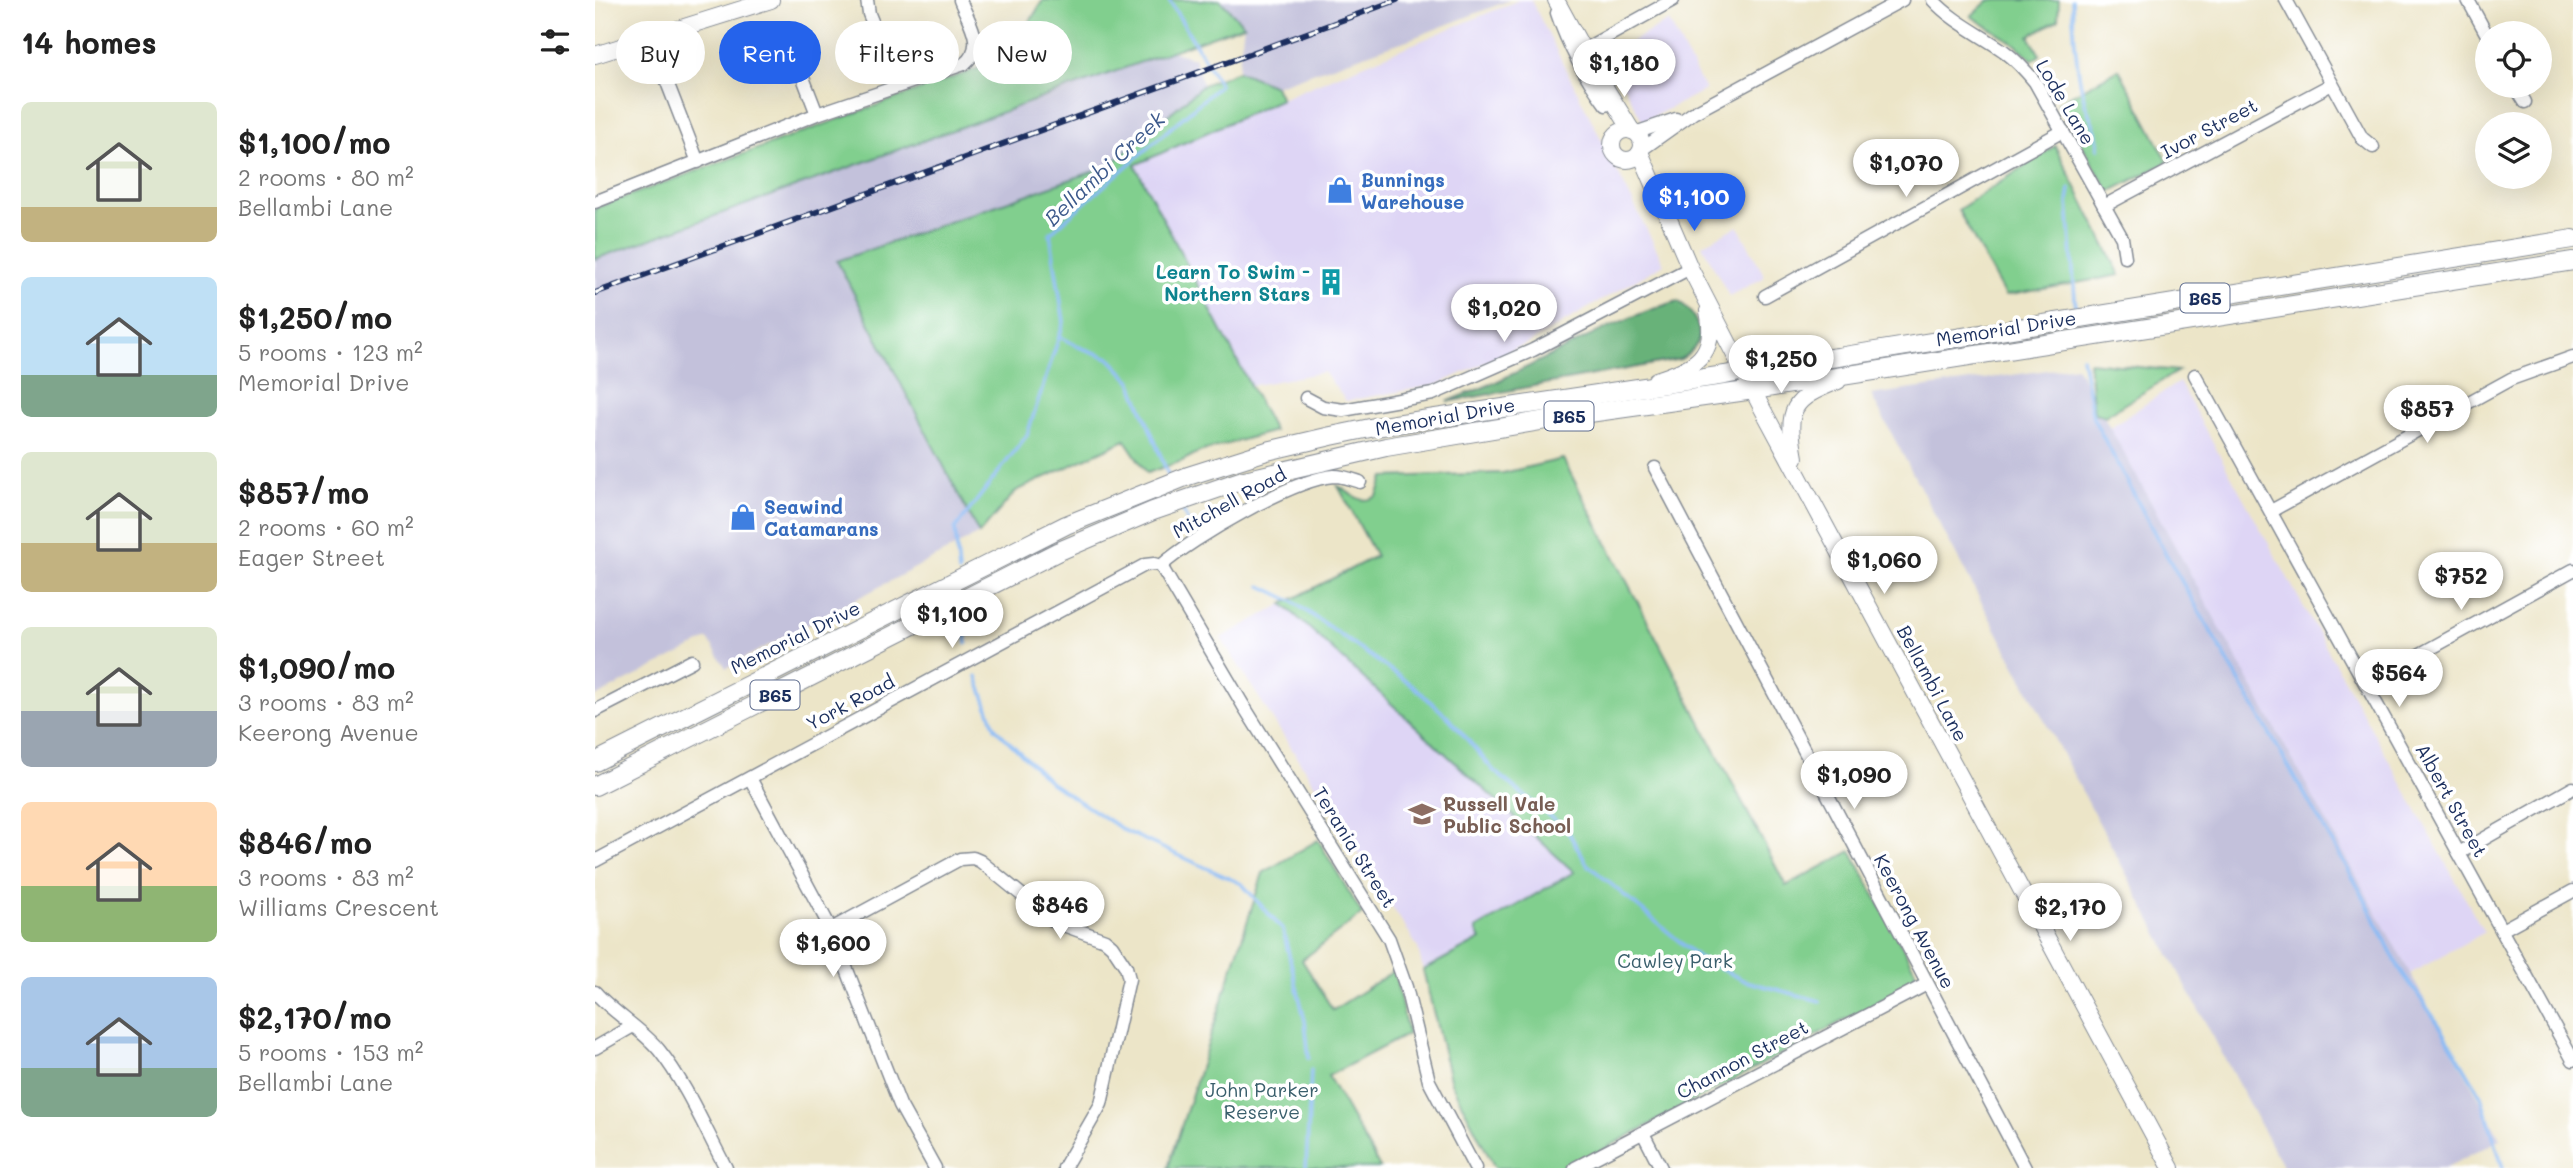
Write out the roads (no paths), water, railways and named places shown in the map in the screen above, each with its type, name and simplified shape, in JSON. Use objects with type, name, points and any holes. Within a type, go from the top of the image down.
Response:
[{"type":"main road","points":[[595,55],[771,0]]},
{"type":"main road","points":[[1555,0],[1593,68],[1642,142],[1641,151],[1665,214]]},
{"type":"main road","points":[[1593,68],[1607,105],[1614,152],[1643,181],[1665,214]]},
{"type":"main road","points":[[1614,140],[1623,131],[1633,132]]},
{"type":"main road","points":[[1622,159],[1630,160],[1641,151]]},
{"type":"main road","name":"Bellambi Lane","points":[[1665,214],[1690,268],[1798,473],[2171,1168]]},
{"type":"main road","name":"Memorial Drive","points":[[595,761],[1066,525],[1145,491],[1267,451],[1375,427],[2573,239]]},
{"type":"main road","name":"Memorial Drive","points":[[595,786],[1057,552],[1153,511],[1240,481],[1386,447],[1582,414],[1754,390],[2573,261]]},
{"type":"main road","points":[[1627,389],[1674,374],[1700,360],[1710,341],[1711,332],[1703,292]]},
{"type":"main road","points":[[1798,473],[1790,433],[1794,410],[1801,401],[1820,388],[1860,373]]},
{"type":"street","points":[[859,0],[869,14],[898,85]]},
{"type":"street","points":[[867,0],[869,14]]},
{"type":"street","points":[[595,202],[817,114],[964,65],[972,58],[976,38],[960,0]]},
{"type":"street","points":[[1555,0],[1564,33],[1591,84],[1607,105]]},
{"type":"street","points":[[1583,50],[1672,0]]},
{"type":"street","points":[[1641,151],[1693,113],[1902,0]]},
{"type":"street","name":"Lode Lane","points":[[1933,0],[1948,14],[2020,64],[2035,82],[2122,238],[2125,257]]},
{"type":"street","points":[[2286,0],[2362,138],[2373,147]]},
{"type":"street","points":[[2468,0],[2479,21]]},
{"type":"street","points":[[667,84],[698,162]]},
{"type":"street","points":[[805,84],[817,114]]},
{"type":"street","name":"Ivor Street","points":[[2104,206],[2332,84]]},
{"type":"street","points":[[2522,98],[2525,102]]},
{"type":"street","points":[[1633,132],[1693,113]]},
{"type":"street","points":[[1765,296],[2063,131]]},
{"type":"street","points":[[1306,398],[1323,407],[1343,410],[1433,394],[1533,350],[1690,268]]},
{"type":"street","points":[[2271,511],[2511,379],[2573,357]]},
{"type":"street","name":"Albert Street","points":[[2195,375],[2573,1060]]},
{"type":"street","name":"Keerong Avenue","points":[[1655,468],[2025,1168]]},
{"type":"street","name":"Mitchell Road","points":[[1161,566],[1177,551],[1302,484],[1331,476],[1343,476],[1360,482]]},
{"type":"street","name":"York Road","points":[[595,861],[1145,565],[1161,566]]},
{"type":"street","name":"Terania Street","points":[[1161,566],[1243,705],[1389,939],[1406,987],[1429,1081],[1475,1168]]},
{"type":"street","points":[[2366,684],[2573,570]]},
{"type":"street","points":[[595,711],[692,661]]},
{"type":"street","points":[[750,778],[831,929],[900,1105],[935,1168]]},
{"type":"street","points":[[2459,853],[2573,789]]},
{"type":"street","points":[[831,929],[960,859],[972,858],[980,861],[1055,922],[1105,940],[1112,946],[1126,967],[1129,979],[1101,1104],[1064,1168]]},
{"type":"street","points":[[2502,930],[2573,891]]},
{"type":"street","name":"Channon Street","points":[[1575,1168],[1927,984]]},
{"type":"street","points":[[595,992],[606,1006],[658,1049],[677,1077],[726,1168]]},
{"type":"street","points":[[595,1048],[633,1026]]},
{"type":"street","points":[[1643,1133],[1661,1168]]},
{"type":"waterway","name":"Bellambi Creek","points":[[959,572],[955,529],[1027,435],[1064,322],[1050,233],[1220,85],[1169,0]]},
{"type":"waterway","points":[[2072,0],[2079,77],[2096,131],[2098,149]]},
{"type":"waterway","points":[[2070,188],[2068,202],[2076,312]]},
{"type":"waterway","points":[[1059,336],[1109,358],[1131,381],[1169,477]]},
{"type":"waterway","points":[[2082,357],[2093,418],[2163,549],[2361,892],[2399,968],[2440,1026],[2481,1096],[2503,1168]]},
{"type":"waterway","points":[[1181,507],[1189,524]]},
{"type":"waterway","points":[[1261,586],[1292,601],[1413,686],[1450,719],[1494,771],[1567,830],[1587,864],[1698,957],[1745,981],[1820,1001]]},
{"type":"waterway","points":[[962,608],[967,643]]},
{"type":"waterway","points":[[977,677],[995,728],[1051,783],[1125,831],[1242,884],[1283,930],[1305,1021],[1309,1058]]},
{"type":"waterway","points":[[1306,1168],[1311,1070]]},
{"type":"railway","points":[[595,293],[1397,0]]},
{"type":"place","name":"Bunnings Warehouse","points":[[1340,190]]},
{"type":"place","name":"Learn To Swim - Northern Stars","points":[[1331,282]]},
{"type":"place","name":"Seawind Catamarans","points":[[743,517]]},
{"type":"place","name":"Russell Vale Public School","points":[[1422,814]]},
{"type":"park label","name":"Cawley Park","points":[[1675,960]]},
{"type":"park label","name":"John Parker Reserve","points":[[1262,1100]]}]
